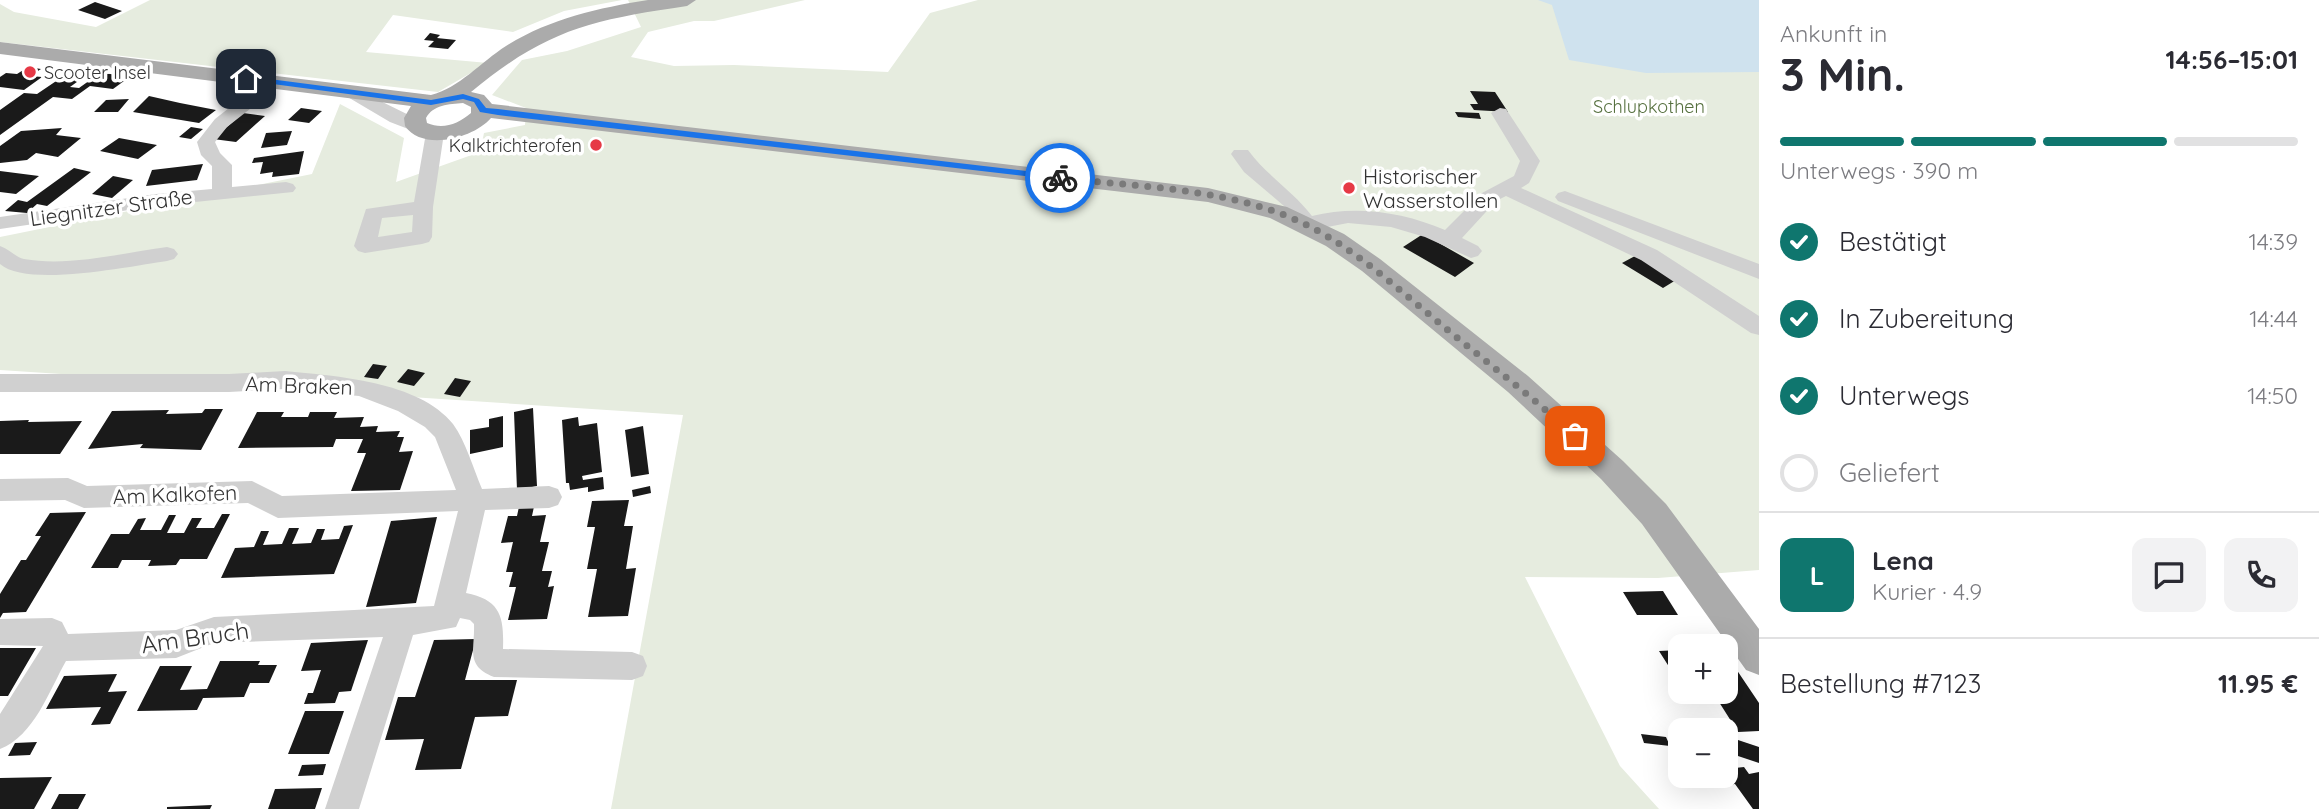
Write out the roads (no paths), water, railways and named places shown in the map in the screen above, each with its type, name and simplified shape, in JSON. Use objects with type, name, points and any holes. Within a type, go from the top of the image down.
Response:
[{"type":"main road","points":[[430,121],[471,103],[490,70],[523,44],[566,24],[619,11],[687,0]]},
{"type":"main road","points":[[0,48],[360,93],[430,121],[471,103],[546,118],[1208,195],[1252,205],[1307,224],[1371,265],[1425,312],[1518,384],[1612,470],[1654,514],[1759,658]]},
{"type":"street","name":"Liegnitzer Straße","points":[[222,193],[222,165],[211,155],[206,142],[221,122],[258,94]]},
{"type":"street","points":[[1241,154],[1251,168],[1291,202],[1307,224],[1332,217],[1362,218],[1420,227],[1463,225],[1489,197],[1514,184],[1530,162],[1500,113]]},
{"type":"street","points":[[422,207],[432,159],[447,144],[430,121]]},
{"type":"street","points":[[1514,184],[1759,272]]},
{"type":"street","points":[[1514,184],[1649,255],[1759,327]]},
{"type":"street","name":"Liegnitzer Straße","points":[[0,223],[222,193],[286,188]]},
{"type":"street","points":[[1463,225],[1471,251]]},
{"type":"street","points":[[0,253],[14,265],[54,269],[167,254]]},
{"type":"street","name":"Am Braken","points":[[0,383],[229,383],[285,380],[361,387],[407,404],[434,421],[445,432],[474,500]]},
{"type":"street","name":"Am Kalkofen","points":[[0,490],[68,489],[84,497],[252,492],[278,507],[550,497]]},
{"type":"street","points":[[342,809],[402,623],[446,618],[474,500]]},
{"type":"street","points":[[449,606],[472,605],[482,610],[487,617],[488,659],[494,663],[632,666]]},
{"type":"street","name":"Am Bruch","points":[[58,648],[176,644],[214,630],[402,623]]},
{"type":"street","points":[[0,632],[52,631],[58,648],[14,722],[0,734]]},
{"type":"water","points":[[1538,0],[1759,0],[1759,72],[1646,73],[1569,60],[1552,5]]},
{"type":"place","name":"Scooter Insel","points":[[30,72]]},
{"type":"place","name":"Kalktrichterofen","points":[[596,145]]},
{"type":"place","name":"Historischer Wasserstollen","points":[[1349,188]]},
{"type":"park label","name":"Schlupkothen","points":[[1649,106]]}]
